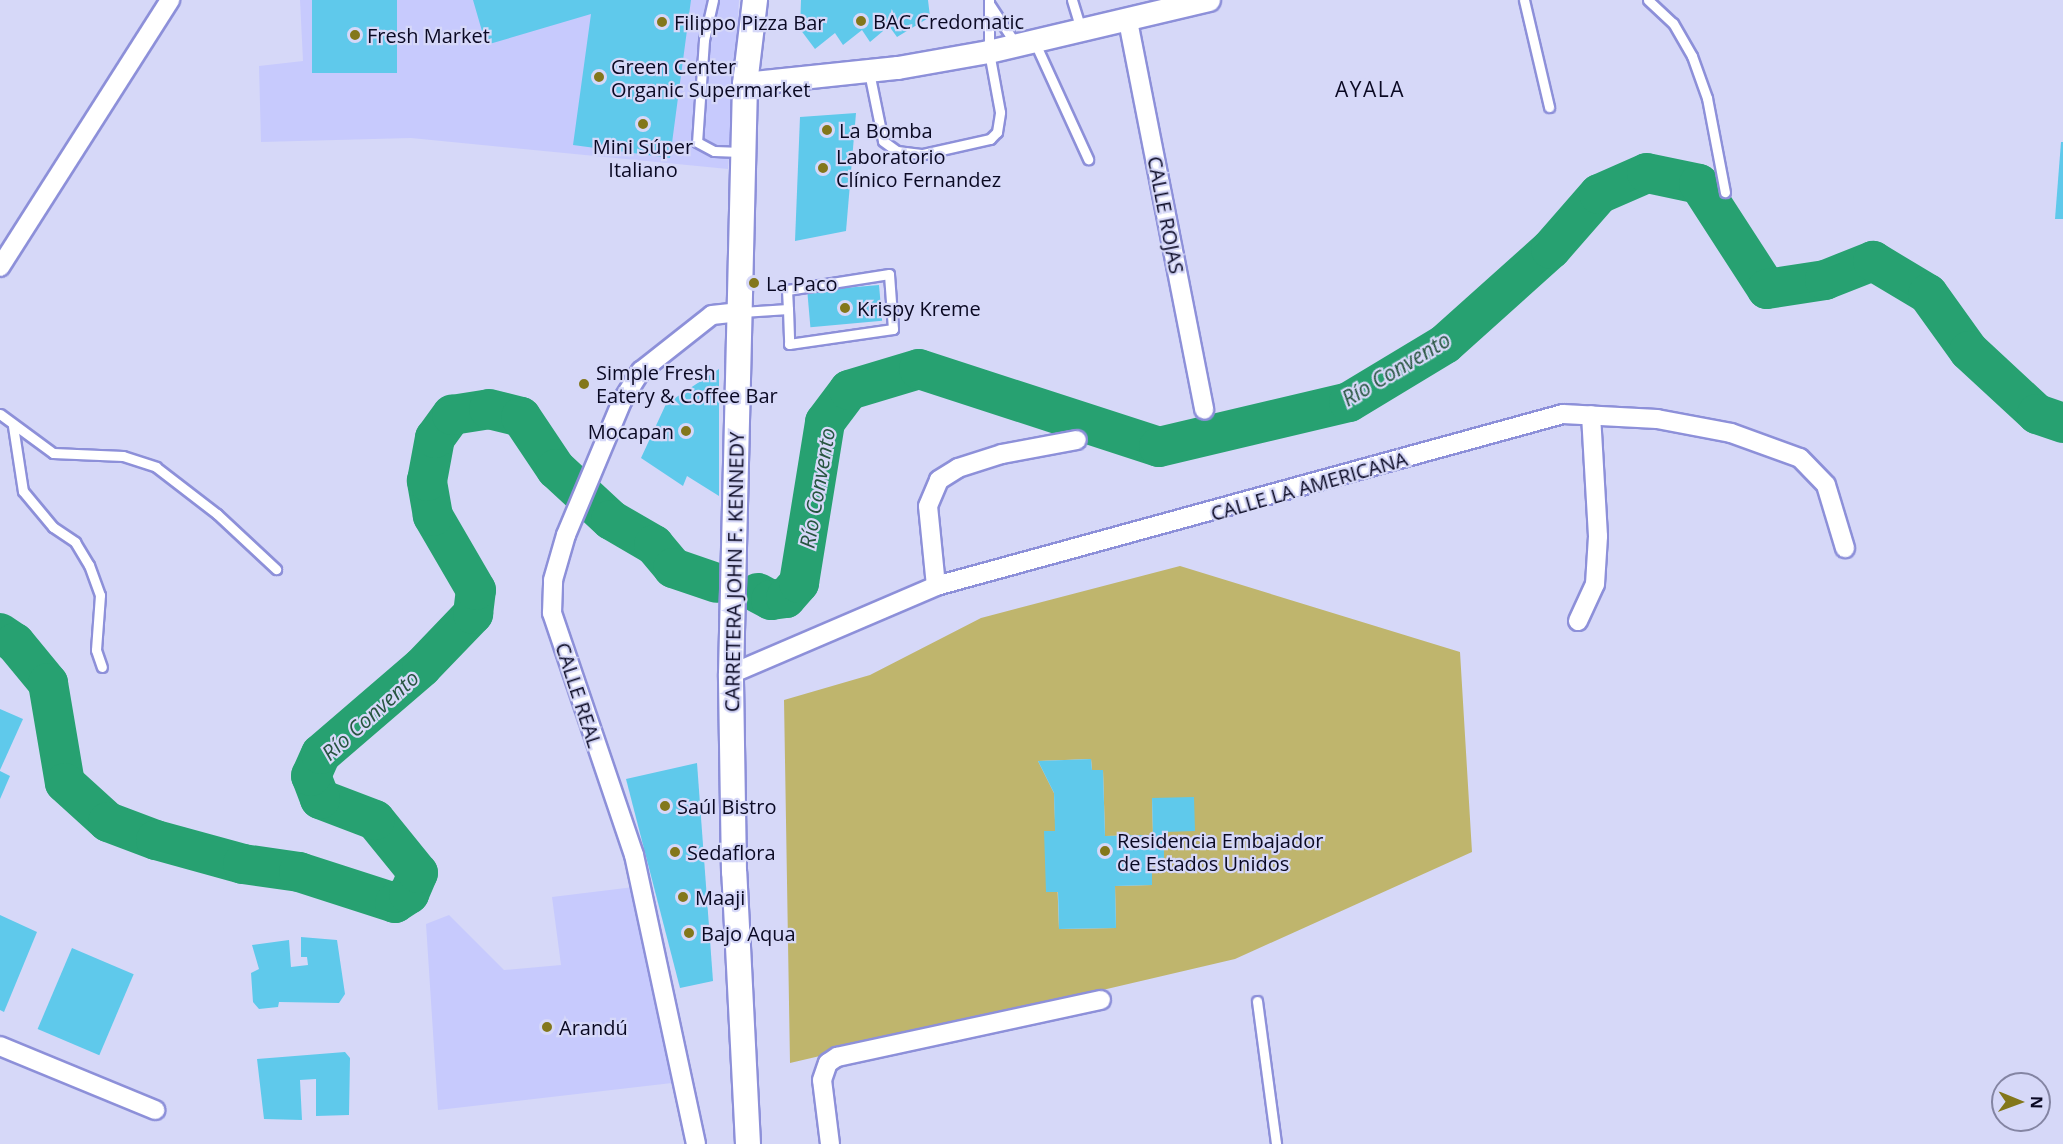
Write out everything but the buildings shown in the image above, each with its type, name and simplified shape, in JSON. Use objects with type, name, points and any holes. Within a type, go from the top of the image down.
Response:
[{"type":"main road","name":"CARRETERA JOHN F. KENNEDY","points":[[748,1144],[734,872],[731,674],[746,84],[755,0]]},
{"type":"street","points":[[0,267],[170,0]]},
{"type":"street","points":[[746,84],[869,72],[989,52],[1082,32],[1209,0]]},
{"type":"street","name":"CALLE ROJAS","points":[[1128,21],[1204,410]]},
{"type":"street","name":"CALLE REAL","points":[[696,1144],[634,855],[552,613],[553,580],[566,535],[622,401],[641,371],[712,315],[740,312]]},
{"type":"street","name":"CALLE LA AMERICANA","points":[[731,674],[936,586],[1563,414],[1657,419],[1731,433],[1800,458],[1826,485],[1845,548]]},
{"type":"street","points":[[1578,621],[1594,584],[1598,536],[1591,415]]},
{"type":"street","points":[[936,586],[928,506],[939,480],[958,468],[1002,454],[1077,440]]},
{"type":"street","points":[[830,1144],[822,1080],[828,1063],[837,1057],[1101,1000]]},
{"type":"street","points":[[0,1046],[155,1110]]},
{"type":"lane","points":[[712,0],[704,40],[697,142],[714,151],[744,152]]},
{"type":"lane","points":[[1072,0],[1082,32]]},
{"type":"lane","points":[[1524,0],[1549,107]]},
{"type":"lane","points":[[1648,0],[1672,23],[1692,56],[1707,98],[1725,192]]},
{"type":"lane","points":[[989,3],[1026,45],[1088,159]]},
{"type":"lane","points":[[869,72],[883,141],[897,151],[953,149],[990,139],[997,132],[1000,112],[989,52],[989,3]]},
{"type":"lane","points":[[889,274],[893,329],[789,344],[788,309],[787,290],[889,274]]},
{"type":"lane","points":[[740,312],[788,309]]},
{"type":"lane","points":[[0,414],[13,426],[53,453],[113,455],[156,467],[217,514],[276,569]]},
{"type":"lane","points":[[13,426],[23,491],[53,527],[75,542],[89,565],[100,595],[96,650],[102,666]]},
{"type":"lane","points":[[1257,1001],[1276,1144]]},
{"type":"shaded area","points":[[300,0],[739,0],[728,169],[411,138],[261,142],[259,66],[303,61]]},
{"type":"shaded area","points":[[1180,566],[1460,652],[1472,852],[1235,959],[790,1063],[784,700],[870,675],[981,618]],"holes":[[[1091,759],[1092,770],[1103,770],[1105,836],[1153,835],[1152,798],[1194,798],[1164,832],[1164,865],[1152,866],[1152,885],[1115,886],[1116,928],[1059,929],[1054,793],[1038,761]]]},
{"type":"shaded area","name":"Arandú","points":[[634,887],[672,1083],[438,1110],[426,924],[449,915],[504,970],[561,965],[552,897]]},
{"type":"waterway","name":"Río Convento","points":[[758,593],[771,600],[786,598],[799,583],[825,422],[849,390],[919,369],[1159,447],[1349,402],[1445,344],[1551,249],[1599,194],[1647,173],[1699,184],[1767,289],[1825,280],[1873,261],[1928,294],[1969,351],[2037,414],[2063,423]]},
{"type":"waterway","name":"Río Convento","points":[[0,633],[15,643],[48,683],[65,783],[108,822],[156,840],[243,864],[299,872],[395,903],[409,894],[418,873],[375,820],[320,799],[311,776],[321,754],[422,667],[473,614],[476,590],[433,516],[427,481],[435,438],[452,415],[489,409],[521,417],[556,469],[611,520],[654,545],[673,568],[717,583]]},
{"type":"place","name":"BAC Credomatic","points":[[861,21]]},
{"type":"place","name":"Filippo Pizza Bar","points":[[662,22]]},
{"type":"place","name":"Fresh Market","points":[[355,35]]},
{"type":"place","name":"Green Center Organic Supermarket","points":[[599,77]]},
{"type":"place","name":"Mini Súper Italiano","points":[[643,124]]},
{"type":"place","name":"La Bomba","points":[[827,130]]},
{"type":"place","name":"Laboratorio Clínico Fernandez","points":[[823,168]]},
{"type":"place","name":"La Paco","points":[[754,283]]},
{"type":"place","name":"Krispy Kreme","points":[[845,308]]},
{"type":"place","name":"Simple Fresh Eatery & Coffee Bar","points":[[584,384]]},
{"type":"place","name":"Mocapan","points":[[686,431]]},
{"type":"place","name":"Saúl Bistro","points":[[665,806]]},
{"type":"place","name":"Residencia Embajador de Estados Unidos","points":[[1105,851]]},
{"type":"place","name":"Sedaflora","points":[[675,852]]},
{"type":"place","name":"Maaji","points":[[683,897]]},
{"type":"place","name":"Bajo Aqua","points":[[689,933]]},
{"type":"place","name":"Arandú","points":[[547,1027]]},
{"type":"district","name":"AYALA","points":[[1370,89]]}]
